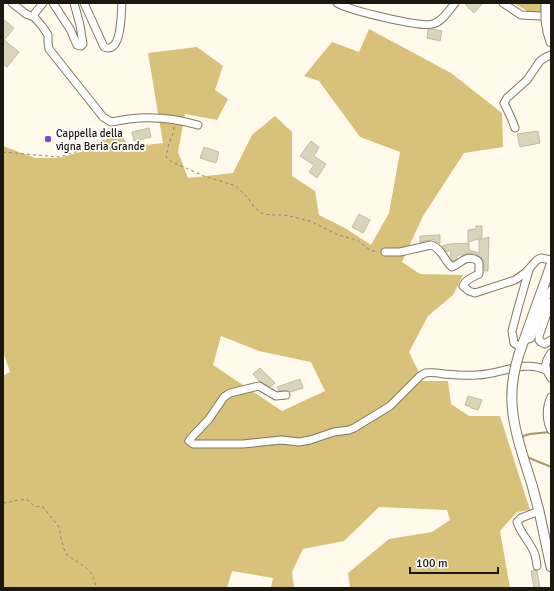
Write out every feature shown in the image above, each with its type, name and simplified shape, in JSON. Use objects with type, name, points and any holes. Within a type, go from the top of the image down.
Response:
[{"type":"main road","points":[[546,3],[546,20],[551,42]]},
{"type":"main road","points":[[550,261],[513,374],[511,402],[516,431],[539,512],[551,567]]},
{"type":"street","points":[[12,3],[26,14],[34,17],[42,26],[48,35],[49,49],[103,117],[111,122],[148,118],[186,122],[198,125]]},
{"type":"street","points":[[34,17],[35,13],[43,3]]},
{"type":"street","points":[[53,3],[70,29],[77,46],[81,46],[83,44],[80,25],[74,3]]},
{"type":"street","points":[[84,3],[104,47],[108,49],[115,45],[119,38],[122,3]]},
{"type":"street","points":[[337,3],[348,8],[407,23],[428,25],[434,24],[442,19],[455,3]]},
{"type":"street","points":[[502,3],[521,15],[551,15]]},
{"type":"street","points":[[515,128],[504,103],[507,98],[527,80],[540,61],[551,55]]},
{"type":"street","points":[[385,252],[400,252],[431,245],[439,249],[448,264],[452,267],[467,258],[477,260],[479,263],[479,274],[466,281],[464,284],[469,291],[475,293],[515,280],[541,258],[550,261]]},
{"type":"street","points":[[529,268],[512,330],[514,343],[521,348],[531,338],[546,298],[551,290]]},
{"type":"street","points":[[551,302],[539,336],[539,340],[545,344],[551,340]]},
{"type":"street","points":[[551,353],[545,364],[546,370],[551,378]]},
{"type":"street","points":[[286,395],[276,396],[259,386],[230,393],[224,397],[209,419],[189,441],[193,444],[243,444],[281,440],[299,442],[310,440],[334,432],[354,428],[390,406],[420,376],[425,373],[433,372],[478,375],[491,374],[508,368],[522,366],[541,367],[546,370]]},
{"type":"street","points":[[550,428],[547,411],[551,397]]},
{"type":"street","points":[[538,566],[533,550],[519,528],[518,522],[521,518],[539,512]]},
{"type":"path","points":[[169,120],[174,125],[166,158],[172,162],[214,180],[236,186],[248,198],[254,207],[263,214],[285,215],[310,221],[338,234],[357,240],[370,250],[381,253],[385,252]]},
{"type":"path","points":[[3,152],[59,157],[96,146],[103,141],[111,122]]},
{"type":"path","points":[[3,503],[28,500],[34,506],[43,507],[59,527],[64,549],[67,555],[85,567],[92,574],[96,588]]},
{"type":"shaded area","points":[[514,3],[551,3],[551,26]]},
{"type":"shaded area","points":[[369,29],[451,73],[502,113],[503,147],[464,153],[423,216],[402,262],[420,274],[463,275],[453,295],[428,316],[409,352],[423,381],[448,381],[451,404],[469,416],[500,416],[530,510],[517,512],[500,531],[510,588],[350,588],[348,573],[389,539],[432,532],[450,520],[447,510],[379,507],[344,541],[303,549],[292,572],[294,588],[271,588],[273,578],[232,571],[227,588],[3,588],[3,376],[10,372],[3,351],[3,146],[35,158],[59,158],[97,147],[118,129],[129,147],[163,143],[148,53],[197,47],[223,66],[215,90],[228,99],[217,120],[185,114],[178,152],[188,178],[233,173],[252,135],[275,116],[292,132],[292,176],[315,191],[319,215],[345,228],[371,245],[389,213],[400,152],[360,137],[319,81],[304,76],[332,42],[359,52]],"holes":[[[221,336],[259,351],[311,362],[325,391],[282,411],[213,365]]]},
{"type":"building","points":[[464,3],[483,3],[474,13]]},
{"type":"building","points":[[3,19],[14,28],[4,40],[19,52],[7,67],[3,64]]},
{"type":"building","points":[[428,29],[442,31],[440,41],[427,38]]},
{"type":"building","points":[[149,128],[151,137],[134,141],[132,132]]},
{"type":"building","points":[[538,131],[540,143],[520,147],[517,134]]},
{"type":"building","points":[[311,141],[319,147],[314,156],[326,164],[317,178],[309,172],[314,165],[300,156]]},
{"type":"building","points":[[204,147],[219,152],[216,163],[200,158]]},
{"type":"building","points":[[359,214],[370,220],[363,233],[352,227]]},
{"type":"building","points":[[476,226],[482,226],[482,238],[468,242],[468,230],[476,229]]},
{"type":"building","points":[[440,235],[440,244],[433,239],[420,242],[420,236]]},
{"type":"building","points":[[489,237],[488,271],[484,271],[484,261],[480,255],[470,253],[457,255],[457,259],[453,261],[450,257],[451,250],[447,252],[442,246],[449,244],[469,243],[469,250],[479,253],[479,240]]},
{"type":"building","points":[[260,368],[275,383],[270,387],[259,381],[253,374]]},
{"type":"building","points":[[300,379],[303,388],[290,392],[289,390],[279,391],[277,387]]},
{"type":"building","points":[[468,396],[482,400],[478,410],[465,405]]},
{"type":"building","points":[[531,571],[537,571],[540,588],[534,588]]},
{"type":"waterway","points":[[522,440],[523,436],[550,432]]},
{"type":"waterway","points":[[526,456],[551,467]]},
{"type":"place","name":"Cappella della vigna Beria Grande","points":[[48,139]]}]
